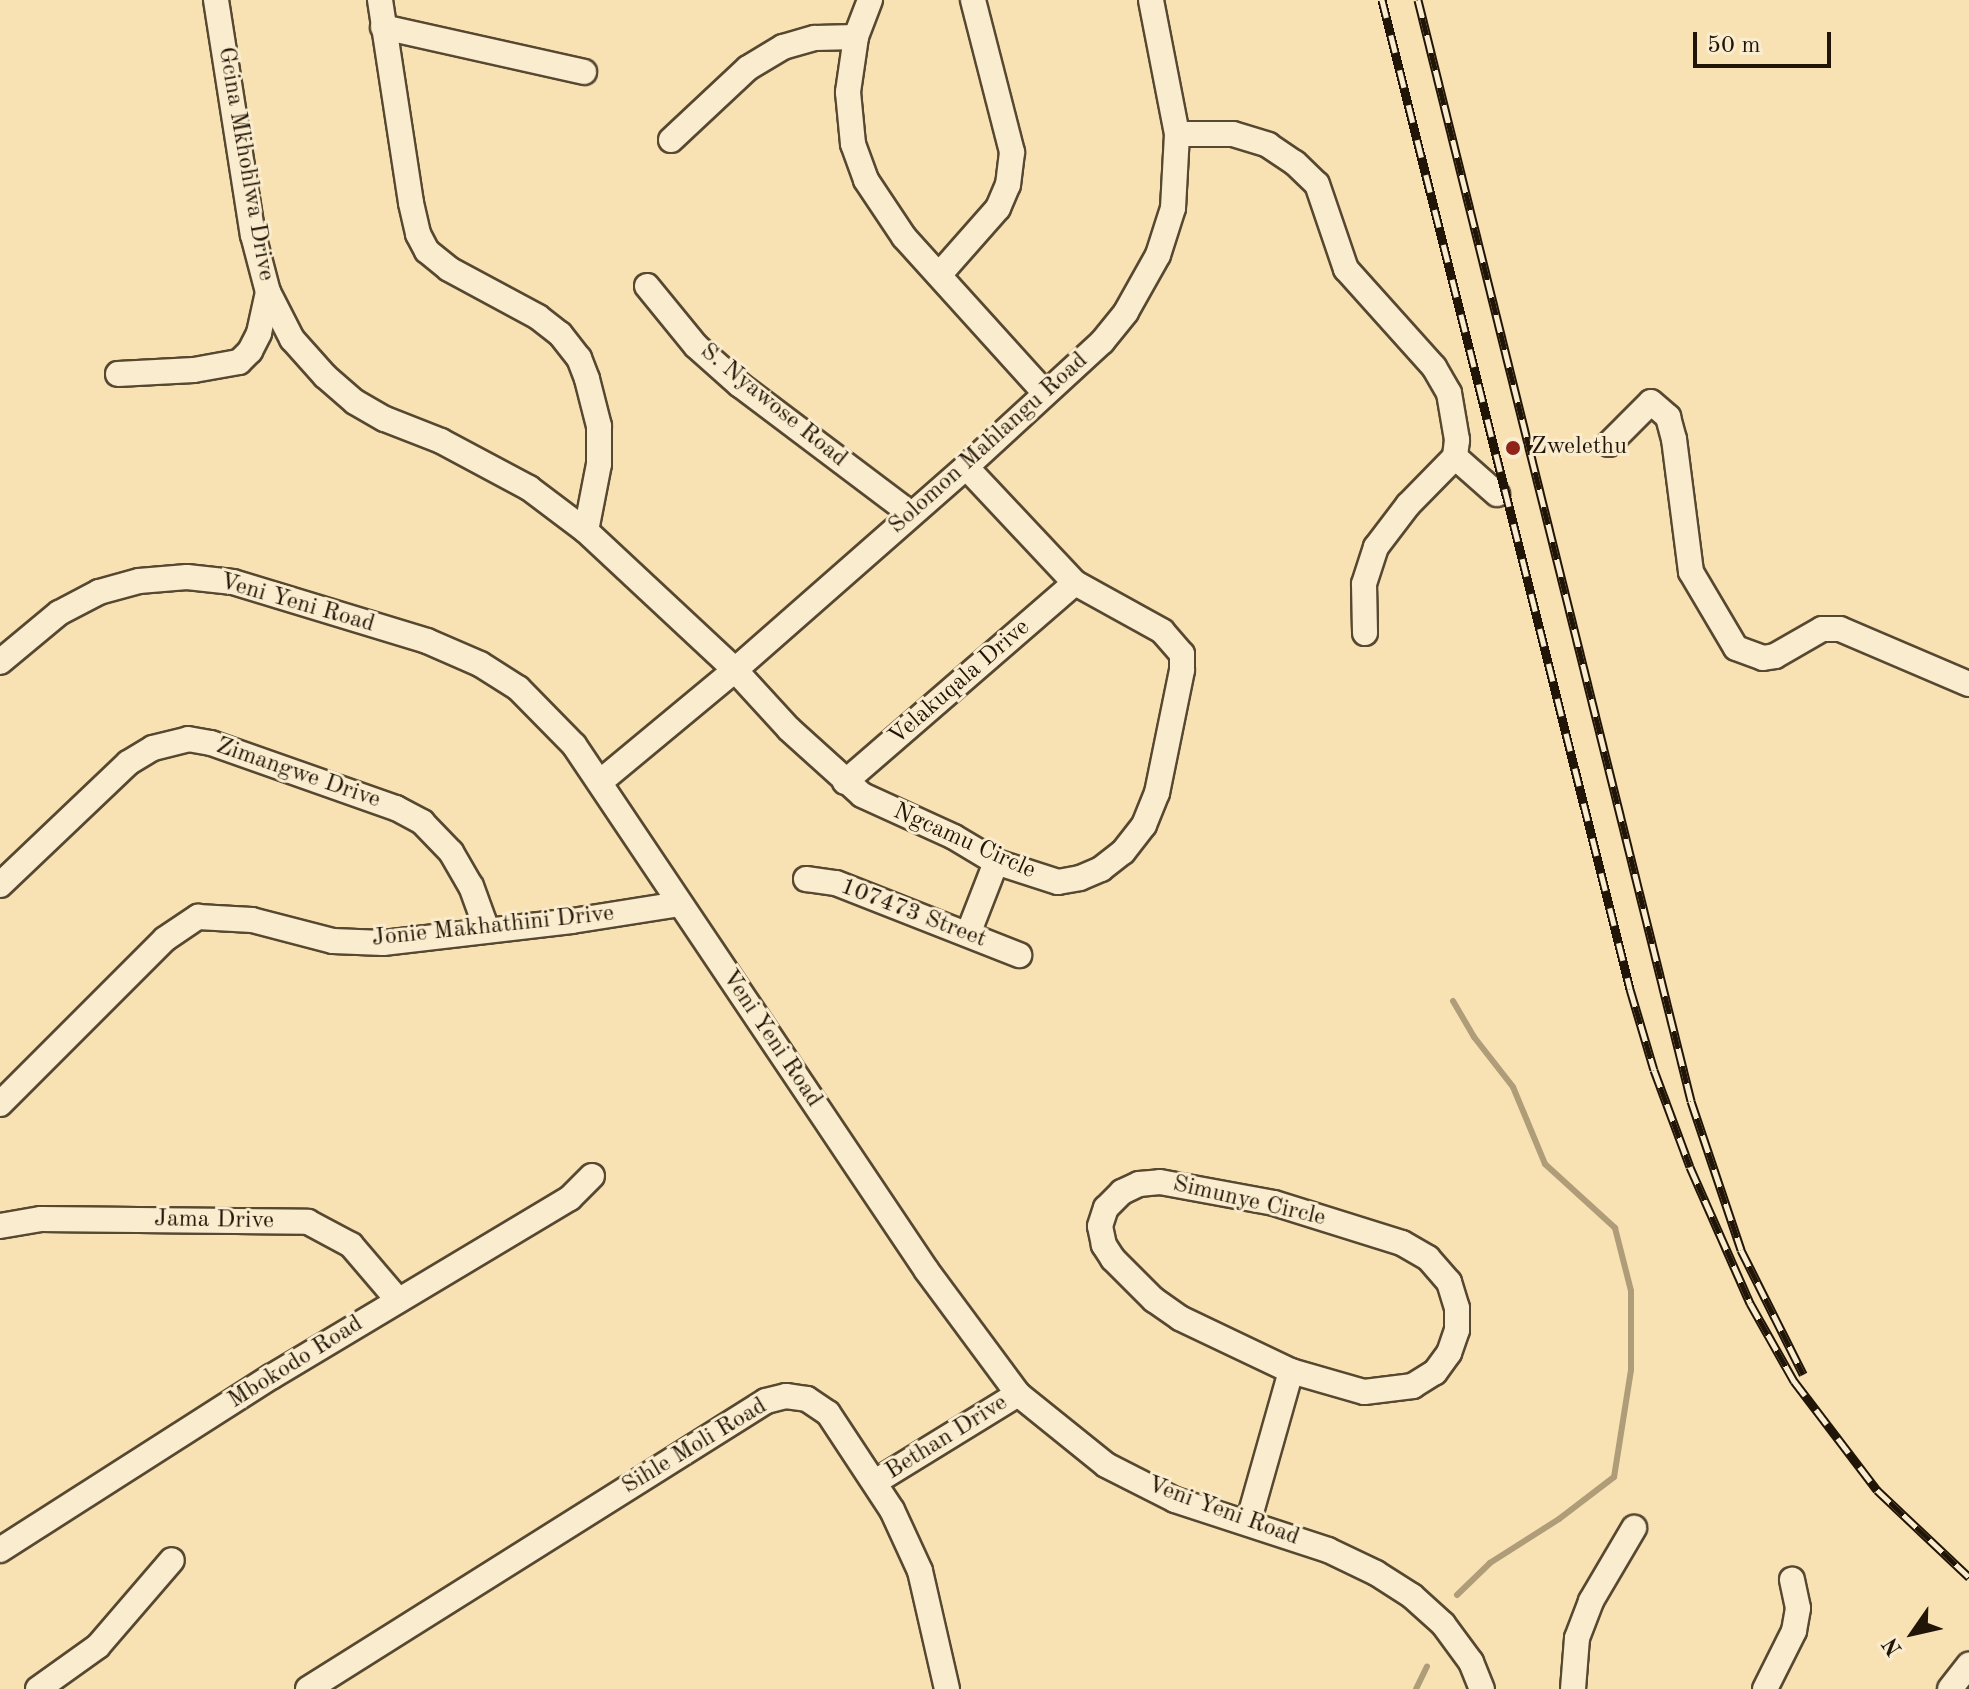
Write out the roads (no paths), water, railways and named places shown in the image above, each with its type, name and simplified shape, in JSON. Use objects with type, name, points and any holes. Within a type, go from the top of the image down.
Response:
[{"type":"street","name":"Gcina Mkhohlwa Drive","points":[[216,0],[253,235],[268,292],[292,339],[355,402],[385,419],[479,460],[529,488],[586,531],[735,670]]},
{"type":"street","points":[[380,0],[411,203],[418,234],[427,251],[449,269],[538,317],[560,334],[579,358],[599,426],[599,464],[586,531]]},
{"type":"street","points":[[870,0],[856,37],[848,92],[853,144],[866,180],[885,212],[1045,393]]},
{"type":"street","points":[[939,275],[998,208],[1008,185],[1012,152],[973,0]]},
{"type":"street","name":"Solomon Mahlangu Road","points":[[600,782],[735,670],[966,467],[1102,342],[1144,284],[1158,255],[1173,208],[1177,134],[1151,0]]},
{"type":"street","points":[[383,27],[584,72]]},
{"type":"street","points":[[671,140],[748,68],[783,47],[815,38],[856,37]]},
{"type":"street","points":[[1177,134],[1233,134],[1268,145],[1295,163],[1317,184],[1346,269],[1434,367],[1449,393],[1457,440],[1455,457],[1408,505],[1376,547],[1364,584],[1365,633]]},
{"type":"street","name":"S. Nyawose Road","points":[[647,286],[696,346],[740,385],[911,514]]},
{"type":"street","points":[[118,374],[194,370],[239,362],[250,351],[259,333],[268,292]]},
{"type":"street","points":[[1609,444],[1651,402],[1668,417],[1691,572],[1736,648],[1763,658],[1775,656],[1822,629],[1840,629],[1969,684]]},
{"type":"street","points":[[1455,457],[1497,494]]},
{"type":"street","name":"Ngcamu Circle","points":[[735,670],[789,729],[862,795],[954,837],[996,862],[1058,882],[1101,869],[1123,852],[1144,825],[1157,793],[1182,670],[1182,654],[1162,631],[1075,583],[966,467]]},
{"type":"street","name":"Veni Yeni Road","points":[[0,662],[59,613],[99,592],[139,581],[187,577],[233,582],[427,641],[480,664],[518,688],[551,718],[600,782],[927,1271],[1018,1394],[1106,1465],[1175,1500],[1328,1550],[1376,1573],[1412,1596],[1443,1624],[1471,1662],[1482,1689]]},
{"type":"street","name":"Velakuqala Drive","points":[[845,782],[1075,583]]},
{"type":"street","name":"Zimangwe Drive","points":[[0,885],[128,763],[153,748],[188,739],[211,743],[367,798],[422,822],[451,852],[471,886],[487,930]]},
{"type":"street","points":[[968,934],[996,862]]},
{"type":"street","name":"107473 Street","points":[[806,879],[836,883],[889,907],[1019,955]]},
{"type":"street","name":"Jonie Makhathini Drive","points":[[0,1104],[165,939],[198,917],[252,920],[333,941],[383,943],[572,921],[679,904]]},
{"type":"street","name":"Mbokodo Road","points":[[0,1550],[398,1300],[570,1198],[592,1176]]},
{"type":"street","name":"Simunye Circle","points":[[1160,1182],[1274,1203],[1402,1243],[1428,1258],[1449,1282],[1457,1308],[1457,1330],[1449,1353],[1435,1372],[1413,1386],[1364,1392],[1291,1371],[1214,1336],[1154,1300],[1130,1278],[1104,1245],[1100,1226],[1106,1208],[1122,1192],[1139,1184],[1160,1182]]},
{"type":"street","name":"Jama Drive","points":[[0,1226],[41,1219],[308,1222],[351,1245],[398,1300]]},
{"type":"street","points":[[1248,1523],[1291,1371]]},
{"type":"street","name":"Bethan Drive","points":[[875,1482],[1018,1394]]},
{"type":"street","name":"Sihle Moli Road","points":[[308,1689],[766,1401],[786,1396],[807,1399],[828,1413],[875,1482],[920,1571],[947,1689]]},
{"type":"street","points":[[1573,1689],[1577,1638],[1591,1601],[1634,1528]]},
{"type":"street","points":[[38,1689],[98,1646],[172,1560]]},
{"type":"street","points":[[1765,1689],[1794,1631],[1798,1608],[1792,1580]]},
{"type":"street","points":[[1950,1689],[1969,1665]]},
{"type":"waterway","points":[[1453,1001],[1474,1037],[1513,1087],[1545,1164],[1615,1228],[1631,1291],[1631,1370],[1614,1477],[1559,1519],[1490,1563],[1457,1595]]},
{"type":"waterway","points":[[1416,1689],[1427,1666]]},
{"type":"railway","points":[[1382,0],[1630,989],[1654,1070],[1690,1167],[1750,1303],[1794,1381],[1877,1490],[1969,1577]]},
{"type":"railway","points":[[1418,0],[1691,1101],[1741,1250],[1803,1374]]},
{"type":"place","name":"Zwelethu","points":[[1513,448]]}]
